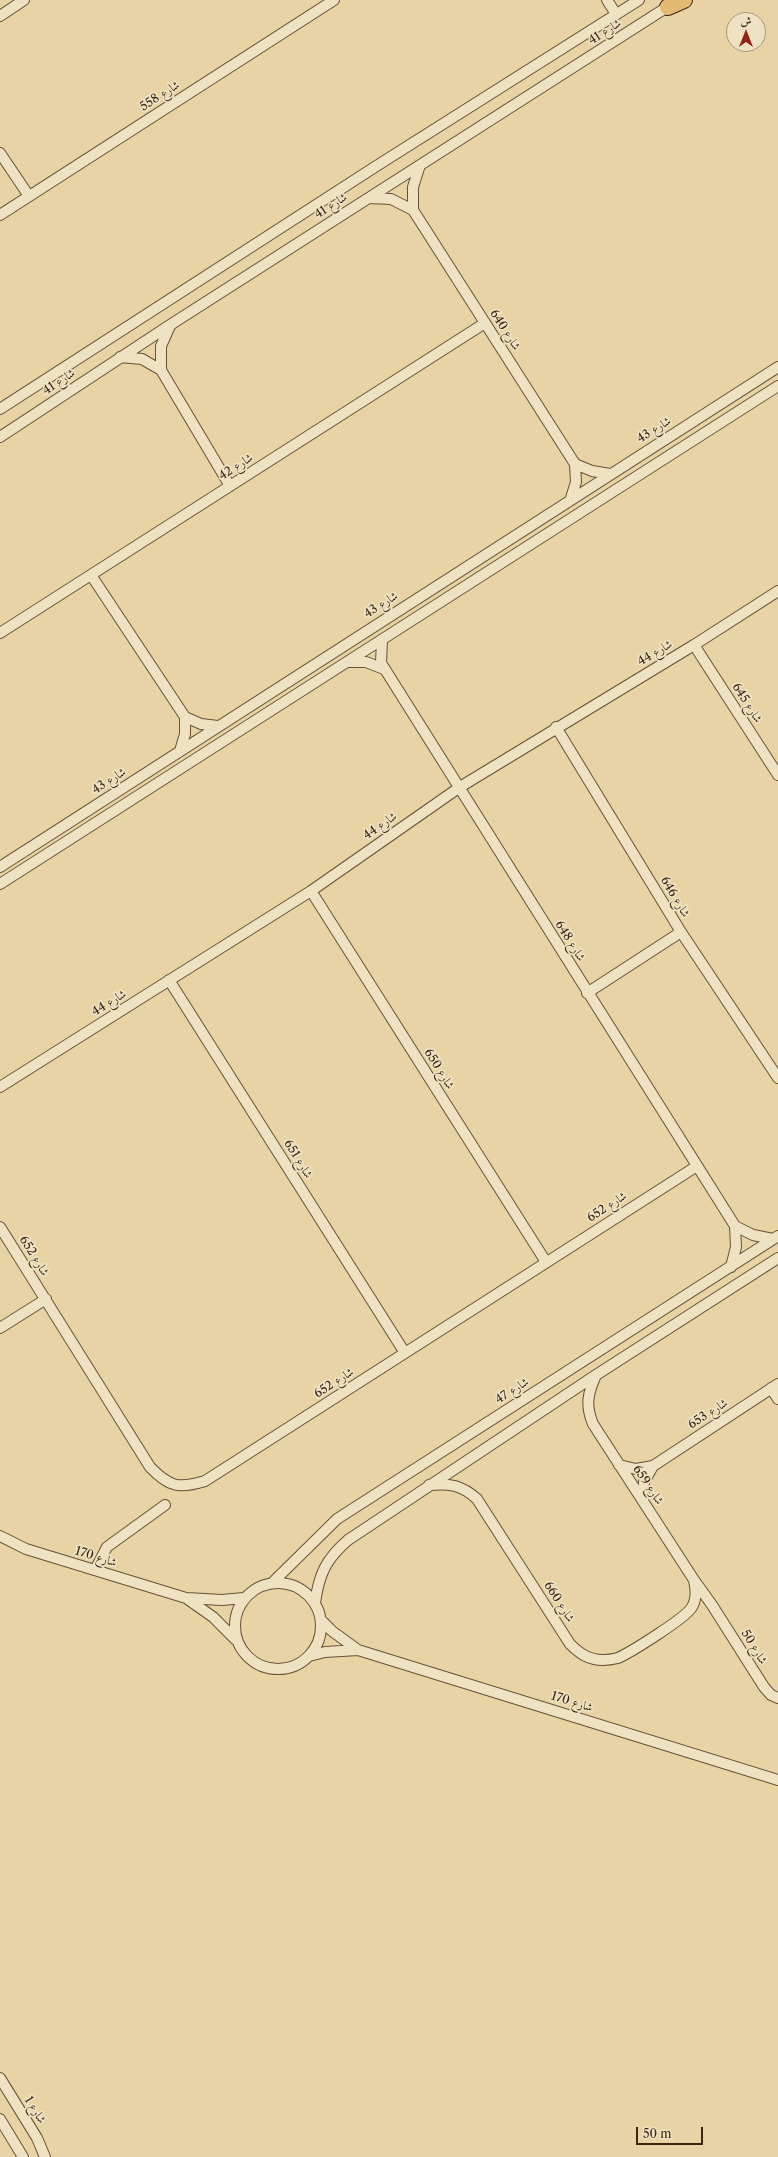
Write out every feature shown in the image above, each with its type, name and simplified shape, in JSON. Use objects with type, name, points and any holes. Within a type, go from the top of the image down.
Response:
[{"type":"main road","points":[[673,3],[684,0]]},
{"type":"street","points":[[0,16],[24,0]]},
{"type":"street","name":"شارع 558","points":[[0,215],[334,0]]},
{"type":"street","points":[[607,0],[616,14]]},
{"type":"street","name":"شارع 41","points":[[0,409],[378,165],[639,0]]},
{"type":"street","name":"شارع 41","points":[[0,437],[120,357],[673,3]]},
{"type":"street","points":[[0,153],[29,196]]},
{"type":"street","points":[[413,210],[413,187],[420,165]]},
{"type":"street","name":"شارع 640","points":[[367,198],[392,199],[413,210],[575,464]]},
{"type":"street","name":"شارع 42","points":[[0,633],[485,323]]},
{"type":"street","points":[[161,370],[161,346],[170,325]]},
{"type":"street","points":[[120,357],[142,359],[161,370],[230,486]]},
{"type":"street","name":"شارع 43","points":[[0,867],[571,498],[778,367]]},
{"type":"street","points":[[0,884],[778,386]]},
{"type":"street","points":[[571,498],[576,482],[575,464],[592,471],[610,474]]},
{"type":"street","points":[[91,575],[185,716],[201,724],[218,726]]},
{"type":"street","name":"شارع 44","points":[[0,1087],[311,891],[460,787],[556,727],[694,645],[778,591]]},
{"type":"street","name":"شارع 648","points":[[382,640],[380,656],[384,669],[460,787],[587,993],[735,1226]]},
{"type":"street","name":"شارع 645","points":[[694,645],[778,775]]},
{"type":"street","points":[[347,662],[366,662],[384,669]]},
{"type":"street","points":[[180,750],[185,734],[185,716]]},
{"type":"street","name":"شارع 646","points":[[556,727],[681,932],[778,1078]]},
{"type":"street","name":"شارع 650","points":[[311,891],[546,1262]]},
{"type":"street","points":[[587,993],[681,932]]},
{"type":"street","name":"شارع 651","points":[[169,980],[405,1353]]},
{"type":"street","name":"شارع 652","points":[[0,1227],[150,1467],[171,1485],[189,1486],[205,1481],[696,1166]]},
{"type":"street","points":[[731,1267],[736,1246],[735,1226],[753,1235],[776,1237]]},
{"type":"street","name":"شارع 47","points":[[272,1582],[337,1519],[776,1237]]},
{"type":"street","points":[[315,1602],[323,1570],[333,1553],[348,1540],[596,1375],[778,1258]]},
{"type":"street","points":[[0,1328],[46,1299]]},
{"type":"street","name":"شارع 659","points":[[596,1375],[590,1390],[588,1412],[593,1424],[694,1580]]},
{"type":"street","points":[[775,1386],[778,1399]]},
{"type":"street","name":"شارع 653","points":[[619,1465],[636,1469],[653,1466],[775,1386]]},
{"type":"street","name":"شارع 653","points":[[643,1501],[644,1482],[653,1466]]},
{"type":"street","name":"شارع 660","points":[[429,1485],[445,1484],[458,1486],[469,1492],[477,1499],[570,1644],[578,1652],[589,1658],[604,1660],[618,1658],[678,1620],[692,1608]]},
{"type":"street","points":[[95,1570],[107,1547],[165,1505]]},
{"type":"street","name":"شارع 170","points":[[0,1536],[26,1550],[186,1598],[222,1600],[244,1598]]},
{"type":"street","points":[[692,1608],[695,1594],[694,1580]]},
{"type":"street","name":"شارع 50","points":[[694,1580],[712,1605],[764,1687],[771,1695],[778,1698]]},
{"type":"street","points":[[272,1582],[292,1584],[301,1589],[315,1602],[321,1620],[321,1633],[317,1646],[309,1656],[290,1668],[268,1668],[249,1658],[236,1640],[235,1618],[238,1608],[244,1598],[262,1585],[272,1582]]},
{"type":"street","name":"شارع 170","points":[[186,1598],[213,1617],[236,1640]]},
{"type":"street","points":[[692,1608],[701,1604],[712,1605]]},
{"type":"street","name":"شارع 170","points":[[321,1620],[332,1631],[358,1650],[778,1780]]},
{"type":"street","name":"شارع 170","points":[[309,1656],[325,1652],[358,1650]]},
{"type":"street","name":"شارع 1","points":[[0,2078],[38,2138],[45,2157]]},
{"type":"street","points":[[0,2119],[23,2157]]}]
